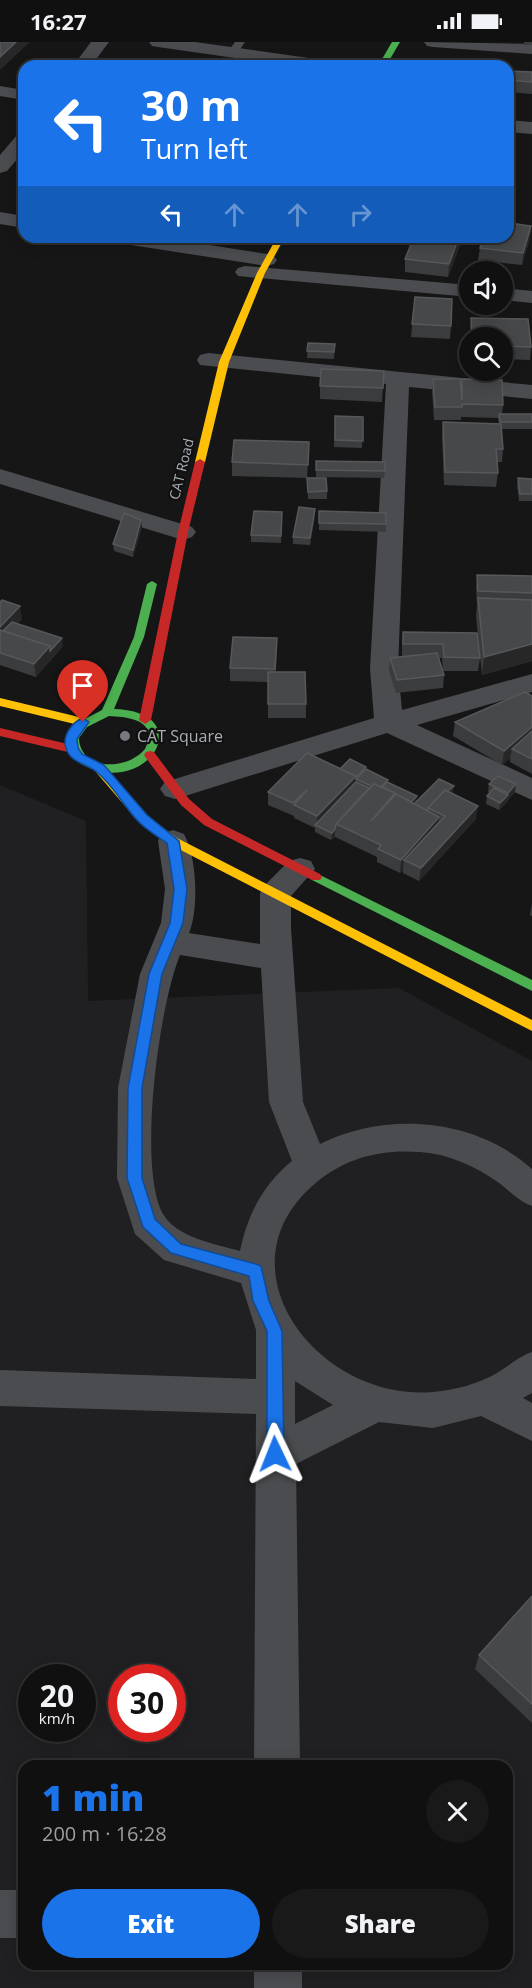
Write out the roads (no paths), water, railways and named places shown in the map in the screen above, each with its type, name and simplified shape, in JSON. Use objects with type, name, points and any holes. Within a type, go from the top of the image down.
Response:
[{"type":"street","points":[[86,60],[100,42]]},
{"type":"street","points":[[158,42],[236,47],[300,60]]},
{"type":"street","points":[[370,60],[380,42]]},
{"type":"street","points":[[386,60],[396,42]]},
{"type":"street","points":[[433,42],[532,49]]},
{"type":"street","points":[[0,91],[18,93]]},
{"type":"street","points":[[514,126],[532,128]]},
{"type":"street","points":[[0,167],[18,146]]},
{"type":"street","points":[[0,219],[18,221]]},
{"type":"street","points":[[147,243],[254,265],[459,290]]},
{"type":"street","name":"CAT Road","points":[[145,720],[170,528],[213,359],[254,265],[275,243]]},
{"type":"street","points":[[513,295],[532,297]]},
{"type":"street","points":[[213,359],[398,380],[532,392]]},
{"type":"street","points":[[388,723],[384,669],[398,380]]},
{"type":"street","points":[[0,476],[170,528]]},
{"type":"street","points":[[107,712],[139,637],[155,571]]},
{"type":"street","points":[[176,789],[388,723],[532,683]]},
{"type":"street","points":[[0,702],[83,722]]},
{"type":"street","points":[[99,768],[128,767],[140,762],[150,754],[157,736],[153,727],[145,720],[128,713],[107,712],[83,722],[75,730],[71,739],[72,749],[78,757],[99,768],[142,818],[172,841],[532,1026]]},
{"type":"street","points":[[388,723],[532,790]]},
{"type":"street","points":[[0,732],[72,749]]},
{"type":"street","points":[[150,754],[185,802],[208,822],[532,986]]},
{"type":"street","points":[[172,841],[180,889],[177,923],[156,974],[135,1088],[135,1178],[148,1223],[177,1249],[256,1271]]},
{"type":"street","points":[[300,868],[276,893],[278,959],[286,1102],[311,1166]]},
{"type":"street","points":[[169,942],[278,959]]},
{"type":"street","points":[[532,1191],[518,1175],[479,1153],[436,1139],[392,1137],[348,1146],[311,1166],[280,1194],[261,1230],[256,1271],[261,1301],[274,1331],[296,1358],[323,1381],[375,1404],[432,1410],[486,1399],[532,1369]]},
{"type":"street","points":[[274,1331],[277,1760]]},
{"type":"street","points":[[0,1388],[273,1397]]},
{"type":"street","points":[[486,1399],[532,1423]]},
{"type":"street","points":[[275,1454],[375,1404]]},
{"type":"street","points":[[0,1914],[18,1914]]},
{"type":"street","points":[[278,1970],[278,1988]]},
{"type":"place","name":"CAT Square","points":[[125,736]]}]
